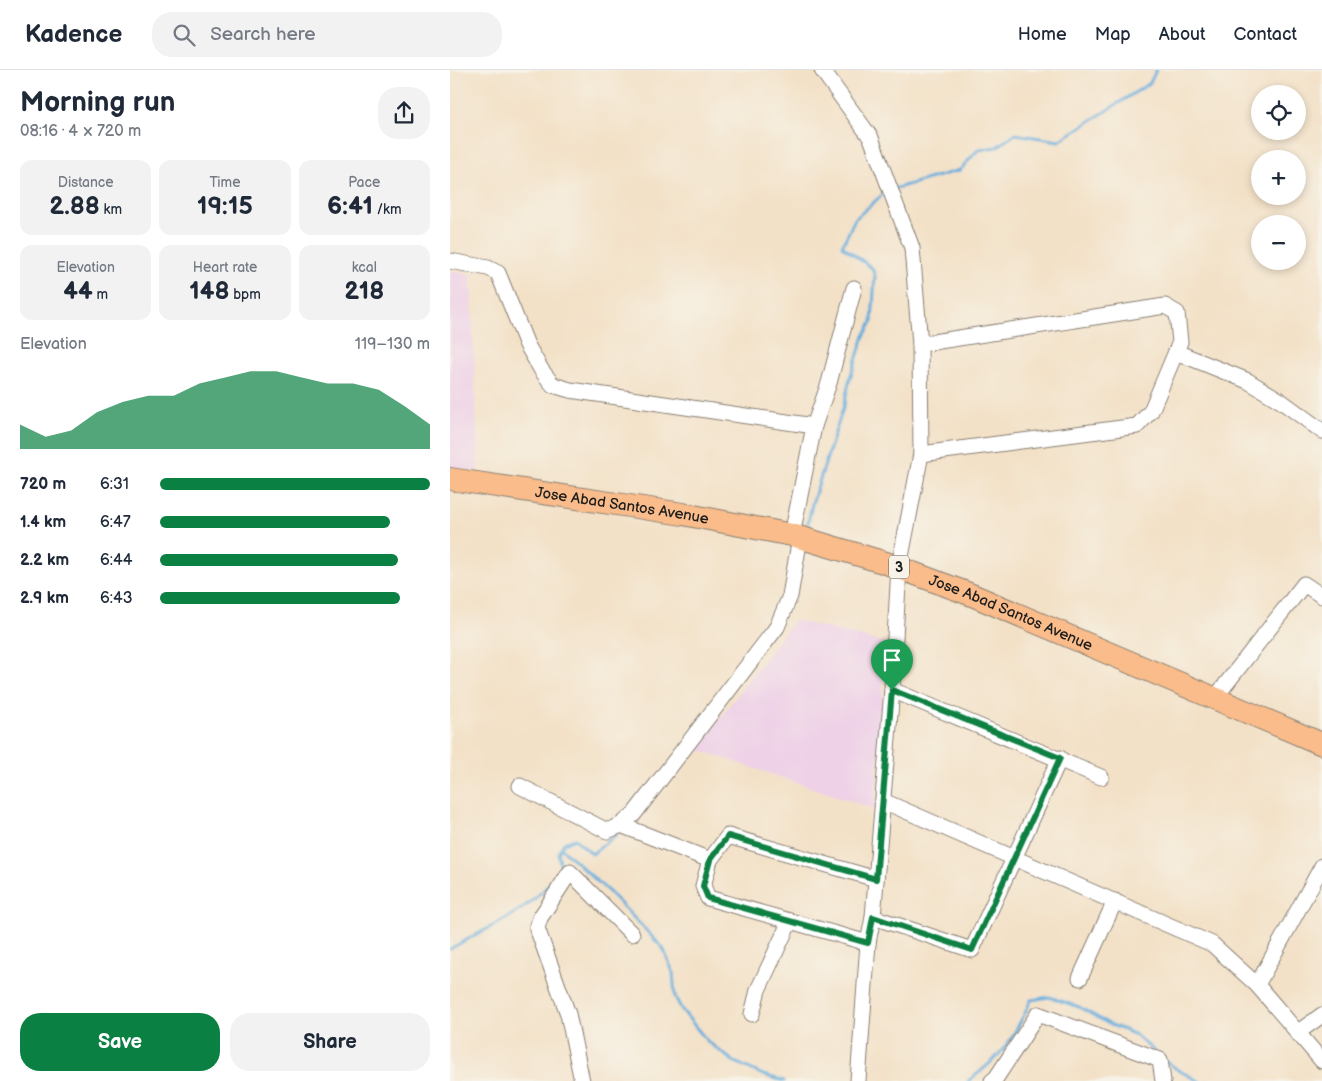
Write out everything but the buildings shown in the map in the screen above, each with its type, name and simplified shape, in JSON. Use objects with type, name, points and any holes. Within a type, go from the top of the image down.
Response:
[{"type":"highway","name":"Jose Abad Santos Avenue","points":[[450,479],[683,514],[796,536],[899,567],[972,594],[1322,744]]},
{"type":"street","points":[[822,70],[871,138],[912,248],[920,344],[922,454],[899,567],[892,690],[873,917],[868,943],[858,1079]]},
{"type":"street","points":[[450,262],[488,268],[498,273],[527,344],[542,371],[553,385],[570,390],[814,426]]},
{"type":"street","points":[[520,786],[607,831],[621,825],[634,814],[777,627],[790,596],[796,536],[814,426],[829,383],[854,288]]},
{"type":"street","points":[[920,344],[1165,306],[1177,313],[1180,342],[1151,411],[1137,426],[922,454]]},
{"type":"street","points":[[1176,352],[1248,381],[1281,401],[1322,431]]},
{"type":"street","points":[[1215,698],[1304,584],[1322,596]]},
{"type":"street","points":[[892,690],[1060,758],[1101,777]]},
{"type":"street","points":[[873,917],[972,950],[1060,758]]},
{"type":"street","points":[[883,801],[1212,944],[1257,985],[1322,1061]]},
{"type":"street","points":[[621,825],[710,860]]},
{"type":"street","points":[[868,943],[708,898],[703,886],[710,860],[728,836],[876,879]]},
{"type":"street","points":[[1257,985],[1322,866]]},
{"type":"street","points":[[582,1081],[568,1014],[537,928],[540,918],[570,872],[632,934]]},
{"type":"street","points":[[1080,978],[1115,901]]},
{"type":"street","points":[[752,1014],[758,990],[790,921]]},
{"type":"street","points":[[992,1081],[996,1078],[1038,1014],[1160,1060],[1163,1081]]},
{"type":"street","points":[[1297,1033],[1322,1015]]},
{"type":"shaded area","points":[[450,271],[471,274],[478,472],[450,467]]},
{"type":"shaded area","points":[[794,620],[886,643],[875,809],[697,749]]},
{"type":"waterway","points":[[893,189],[960,170],[978,150],[997,147],[1015,134],[1059,141],[1150,83],[1156,70]]},
{"type":"waterway","points":[[807,527],[812,504],[844,405],[850,378],[864,336],[872,322],[875,276],[872,268],[842,246],[855,219],[882,195]]},
{"type":"waterway","points":[[450,949],[511,916],[538,896],[561,868],[558,853],[564,843],[575,839],[592,854],[618,833]]},
{"type":"waterway","points":[[561,848],[609,892],[663,948],[673,972],[675,997],[682,1010],[707,1041],[733,1061],[763,1075],[784,1081]]},
{"type":"waterway","points":[[968,1081],[999,1054],[1013,1036],[1031,1000],[1049,997],[1079,1007],[1109,1024],[1134,1034],[1154,1051]]},
{"type":"waterway","points":[[1166,1061],[1199,1081]]},
{"type":"route","points":[[892,690],[1060,758],[972,950],[873,917],[868,943],[708,898],[703,886],[710,860],[728,836],[876,879],[892,690]]}]
